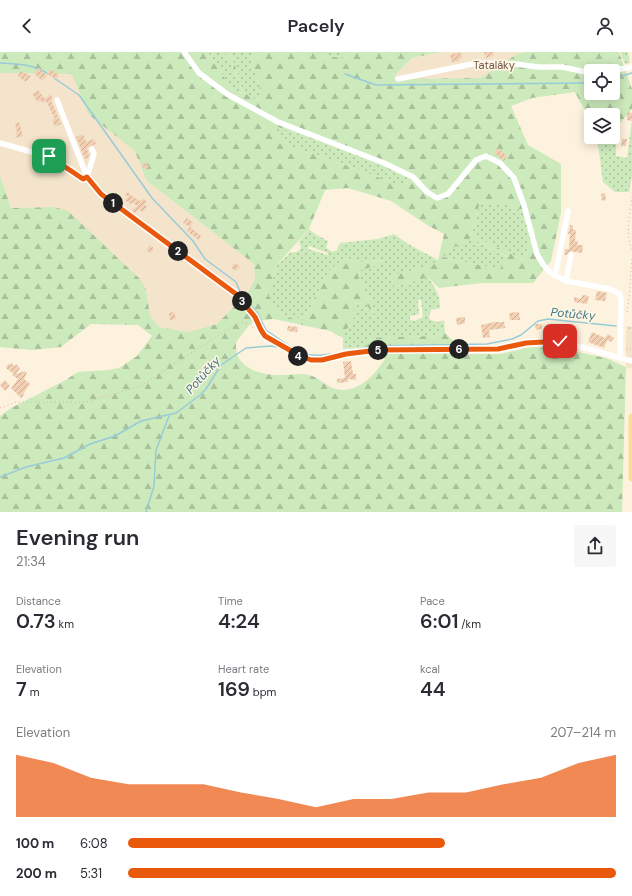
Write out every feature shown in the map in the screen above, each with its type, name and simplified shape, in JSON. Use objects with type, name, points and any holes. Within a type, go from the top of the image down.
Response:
[{"type":"main road","points":[[632,418],[632,478]]},
{"type":"street","points":[[184,52],[199,73],[227,94],[278,122],[384,163],[407,174],[413,177],[427,192],[437,198],[448,194],[476,160],[486,156],[500,163],[514,178],[524,205],[537,254],[540,262],[547,270],[566,281],[610,289],[620,294],[620,358]]},
{"type":"street","name":"Tataláky","points":[[398,79],[477,64],[516,64],[538,67],[562,67],[584,72]]},
{"type":"street","points":[[620,69],[632,67]]},
{"type":"street","points":[[57,100],[87,177],[101,194],[236,294],[255,317],[265,336],[293,353],[311,360],[322,360],[346,354],[378,350],[498,349],[526,343],[555,341],[630,360]]},
{"type":"street","points":[[0,143],[49,156],[83,179],[87,177]]},
{"type":"street","points":[[87,177],[94,154],[92,149]]},
{"type":"street","points":[[555,276],[568,211]]},
{"type":"street","points":[[566,281],[571,255]]},
{"type":"path","points":[[632,197],[629,216],[629,243],[632,249]]},
{"type":"path","points":[[627,315],[632,259]]},
{"type":"path","points":[[0,407],[16,402],[86,402],[141,386],[241,322],[250,324],[256,330]]},
{"type":"path","points":[[625,346],[630,360]]},
{"type":"path","points":[[626,349],[632,350]]},
{"type":"shaded area","points":[[440,52],[525,52],[517,54],[481,78],[394,79],[397,73],[412,58]]},
{"type":"shaded area","points":[[0,73],[72,74],[88,114],[135,151],[146,180],[254,264],[255,279],[248,292],[217,324],[188,332],[159,327],[150,316],[146,289],[54,207],[11,208],[0,175]]},
{"type":"shaded area","points":[[626,326],[632,327],[632,369],[626,367]]},
{"type":"green space","points":[[0,52],[208,52],[236,96],[242,92],[239,81],[225,52],[230,52],[243,92],[255,99],[260,100],[260,87],[253,68],[252,52],[325,52],[325,55],[344,59],[344,52],[440,52],[412,58],[397,73],[394,79],[481,78],[517,54],[525,52],[619,52],[632,89],[632,109],[620,123],[620,108],[584,109],[575,92],[532,98],[511,106],[528,145],[561,164],[561,213],[551,261],[533,283],[482,283],[439,288],[428,277],[395,287],[390,276],[433,265],[438,260],[444,234],[427,225],[391,201],[348,188],[325,190],[309,229],[276,266],[269,296],[275,310],[284,316],[294,319],[306,317],[329,271],[344,259],[359,262],[384,260],[370,268],[360,270],[358,276],[370,299],[375,313],[373,315],[366,303],[353,304],[355,315],[343,338],[330,331],[274,319],[256,321],[250,324],[236,344],[237,353],[240,360],[245,365],[257,372],[272,375],[309,375],[315,377],[330,387],[341,390],[357,387],[364,383],[370,378],[385,359],[367,347],[369,338],[417,337],[445,333],[467,354],[499,354],[532,347],[559,348],[606,358],[626,367],[622,512],[0,512],[0,416],[11,408],[64,381],[78,372],[119,368],[137,356],[152,336],[138,325],[91,324],[61,347],[32,350],[0,347],[0,175],[11,208],[54,207],[68,211],[139,278],[146,289],[150,316],[159,327],[188,332],[217,324],[248,292],[255,279],[254,264],[146,180],[135,151],[88,114],[72,74],[0,73]],"holes":[[[278,127],[383,166],[408,178],[404,186],[399,185],[291,147],[274,130]],[[480,202],[496,205],[499,203],[506,204],[523,212],[531,238],[524,260],[471,235]],[[471,238],[508,257],[500,269],[443,257],[451,249]]]},
{"type":"green space","points":[[208,52],[225,52],[239,81],[242,92],[236,96]]},
{"type":"green space","points":[[230,52],[252,52],[253,68],[260,87],[260,100],[255,99],[243,92]]},
{"type":"green space","points":[[325,52],[344,52],[344,59],[325,55]]},
{"type":"green space","points":[[620,52],[628,52],[630,63],[625,64]]},
{"type":"green space","points":[[632,120],[632,175],[629,192],[615,192],[603,182],[598,144],[616,144],[616,156],[627,158]]},
{"type":"green space","points":[[278,127],[306,136],[389,168],[408,178],[404,186],[399,185],[291,147],[273,130]]},
{"type":"green space","points":[[480,202],[496,205],[499,203],[506,204],[523,212],[531,238],[524,260],[471,235]]},
{"type":"green space","points":[[309,229],[328,241],[326,248],[333,252],[337,250],[340,243],[378,239],[394,234],[408,244],[438,260],[433,265],[390,276],[395,287],[428,277],[435,288],[440,303],[440,308],[431,310],[429,316],[430,320],[438,322],[444,320],[445,333],[417,337],[370,338],[367,347],[343,349],[343,333],[351,325],[353,304],[366,303],[373,315],[369,297],[358,276],[360,270],[370,268],[384,260],[359,262],[344,259],[329,271],[306,317],[294,319],[284,316],[275,310],[269,296],[276,266],[291,252],[296,252],[301,248],[299,242]],"holes":[[[309,246],[328,253],[328,255],[308,249]],[[418,300],[421,300],[423,317],[414,321],[410,320],[410,316],[419,314]]]},
{"type":"green space","points":[[471,238],[509,258],[500,269],[443,257],[451,249]]},
{"type":"building","points":[[460,52],[462,58],[459,59],[459,61],[452,62],[450,55]]},
{"type":"building","points":[[484,52],[493,52],[494,56],[486,58]]},
{"type":"building","points":[[39,68],[47,76],[42,81],[34,73]]},
{"type":"building","points":[[50,69],[59,75],[56,79],[47,74]]},
{"type":"building","points":[[21,71],[31,76],[26,82],[18,76]]},
{"type":"building","points":[[38,90],[45,99],[50,94],[61,124],[55,127],[52,120],[55,119],[46,101],[43,103],[40,100],[38,102],[32,94]]},
{"type":"building","points":[[627,112],[632,113],[632,121],[627,120]]},
{"type":"building","points":[[19,122],[23,136],[17,138],[15,123]]},
{"type":"building","points":[[83,134],[86,142],[94,139],[96,144],[88,147],[87,149],[89,155],[88,158],[85,159],[76,137]]},
{"type":"building","points":[[622,139],[627,139],[626,146],[621,146]]},
{"type":"building","points":[[498,148],[507,156],[504,161],[494,153]]},
{"type":"building","points":[[145,162],[149,167],[146,170],[141,165]]},
{"type":"building","points":[[127,192],[139,201],[144,199],[147,202],[144,204],[147,207],[142,212],[139,209],[135,213],[132,210],[137,206],[133,202],[131,204],[125,200],[128,197],[125,194]]},
{"type":"building","points":[[605,193],[606,200],[602,201],[601,194]]},
{"type":"building","points":[[187,218],[193,223],[190,227],[183,223]]},
{"type":"building","points":[[570,225],[573,225],[573,230],[576,230],[575,241],[578,241],[577,245],[583,245],[582,253],[570,251],[567,255],[564,255],[565,249],[569,249],[570,234],[568,234]]},
{"type":"building","points":[[190,227],[201,236],[199,240],[187,231]]},
{"type":"building","points":[[150,245],[154,249],[151,253],[146,250]]},
{"type":"building","points":[[234,263],[240,266],[236,271],[231,268]]},
{"type":"building","points":[[597,291],[607,293],[605,301],[595,300]]},
{"type":"building","points":[[582,295],[589,296],[587,304],[574,302],[574,297],[581,299]]},
{"type":"building","points":[[174,312],[176,319],[170,320],[169,313]]},
{"type":"building","points":[[519,312],[520,320],[510,320],[509,313]]},
{"type":"building","points":[[465,317],[465,323],[457,325],[456,318]]},
{"type":"building","points":[[504,322],[505,328],[489,330],[490,337],[483,338],[481,325]]},
{"type":"building","points":[[535,324],[542,324],[542,329],[536,330]]},
{"type":"building","points":[[562,324],[569,325],[567,337],[559,335]]},
{"type":"building","points":[[288,326],[298,327],[297,332],[287,331]]},
{"type":"building","points":[[592,332],[605,338],[608,334],[614,338],[611,342],[607,340],[604,348],[588,342]]},
{"type":"building","points":[[351,361],[353,374],[356,374],[356,380],[348,379],[348,382],[337,383],[337,379],[345,378],[343,362]]},
{"type":"building","points":[[11,363],[15,366],[16,364],[20,368],[16,374],[25,371],[27,373],[24,379],[30,384],[21,398],[11,388],[18,379],[6,368],[8,364],[10,365]]},
{"type":"building","points":[[5,380],[10,386],[5,391],[0,385]]},
{"type":"waterway","points":[[0,63],[31,66],[48,74]]},
{"type":"waterway","points":[[620,77],[632,73]]},
{"type":"waterway","points":[[345,74],[376,85],[584,83]]},
{"type":"waterway","points":[[54,78],[79,95],[152,198],[193,241],[205,259],[236,282],[241,294],[258,314],[266,330],[298,352]]},
{"type":"waterway","name":"Potůčky","points":[[348,351],[377,346],[487,344],[512,339],[521,335],[538,321],[548,319],[616,326]]},
{"type":"waterway","name":"Potůčky","points":[[0,477],[26,467],[64,458],[90,444],[115,436],[141,421],[176,413],[206,389],[221,365],[246,348],[271,346],[282,348]]},
{"type":"waterway","name":"Potůčky","points":[[299,353],[321,355],[343,352]]},
{"type":"waterway","points":[[146,512],[154,486],[156,450],[169,416]]},
{"type":"route","points":[[49,156],[83,179],[87,177],[101,194],[236,294],[255,317],[265,336],[270,340],[293,353],[311,360],[329,359],[346,354],[378,350],[498,349],[526,343],[560,341]]}]
